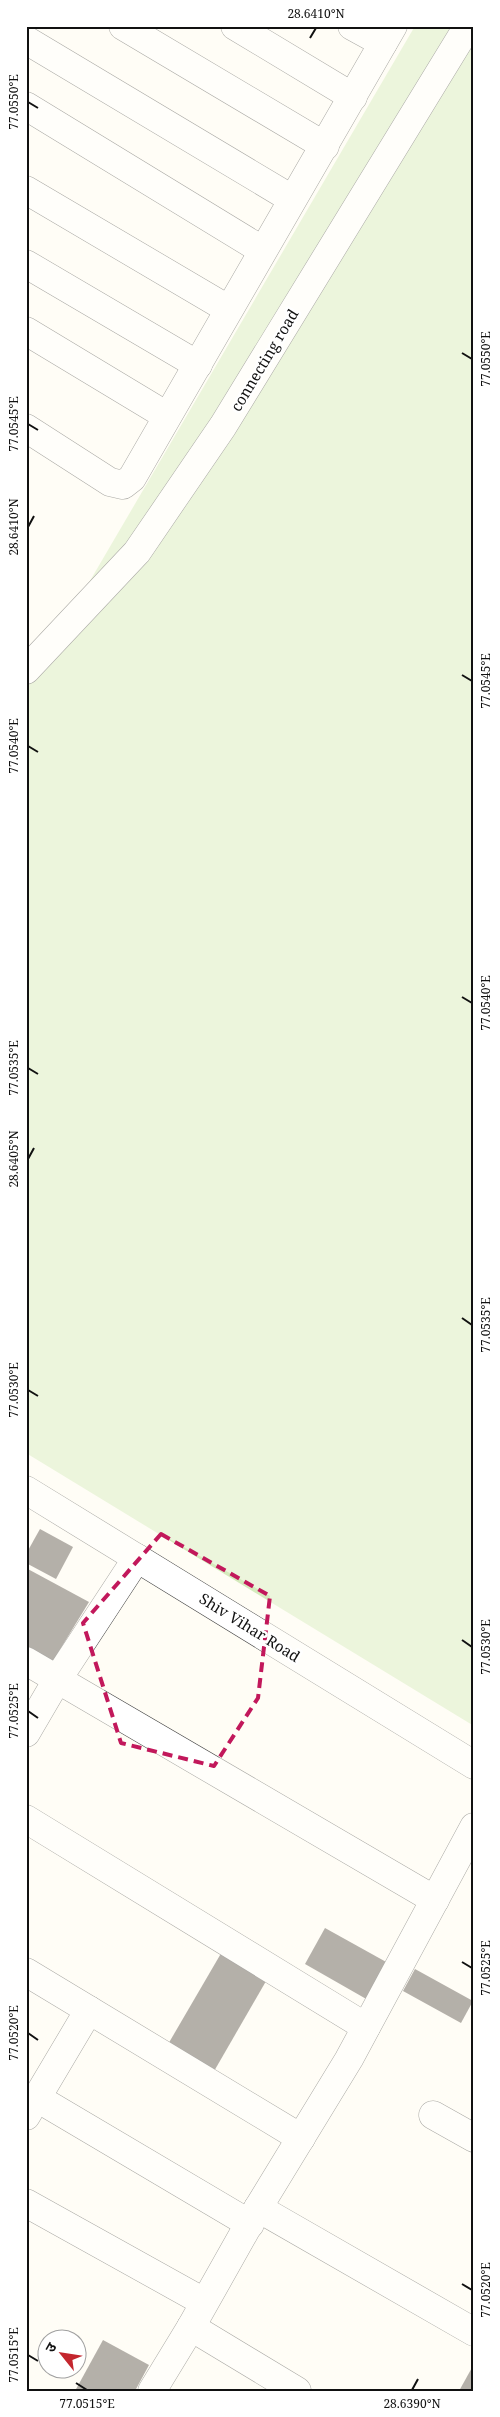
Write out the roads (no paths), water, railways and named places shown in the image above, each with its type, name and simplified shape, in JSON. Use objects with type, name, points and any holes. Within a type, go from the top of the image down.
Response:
[{"type":"street","points":[[123,26],[325,146]]},
{"type":"street","points":[[235,26],[353,97]]},
{"type":"street","points":[[26,428],[110,482],[123,485],[132,478],[198,366],[262,250],[325,146],[388,35],[352,26]]},
{"type":"street","name":"connecting road","points":[[26,670],[137,552],[182,490],[224,426],[468,26]]},
{"type":"street","points":[[26,40],[292,200]]},
{"type":"street","points":[[26,106],[262,250]]},
{"type":"street","points":[[26,190],[228,309]]},
{"type":"street","points":[[26,264],[198,366]]},
{"type":"street","points":[[26,331],[167,416]]},
{"type":"street","name":"Shiv Vihar Road","points":[[26,1490],[474,1765]]},
{"type":"street","points":[[26,1733],[57,1680],[137,1558]]},
{"type":"street","points":[[26,1661],[435,1900]]},
{"type":"street","points":[[26,1819],[366,2027]]},
{"type":"street","points":[[152,2391],[366,2027],[474,1827]]},
{"type":"street","points":[[26,1972],[301,2138]]},
{"type":"street","points":[[89,2010],[32,2107],[254,2216],[474,2332]]},
{"type":"street","points":[[433,2115],[474,2138]]},
{"type":"street","points":[[26,2203],[204,2302]]},
{"type":"street","points":[[191,2327],[297,2391]]}]
